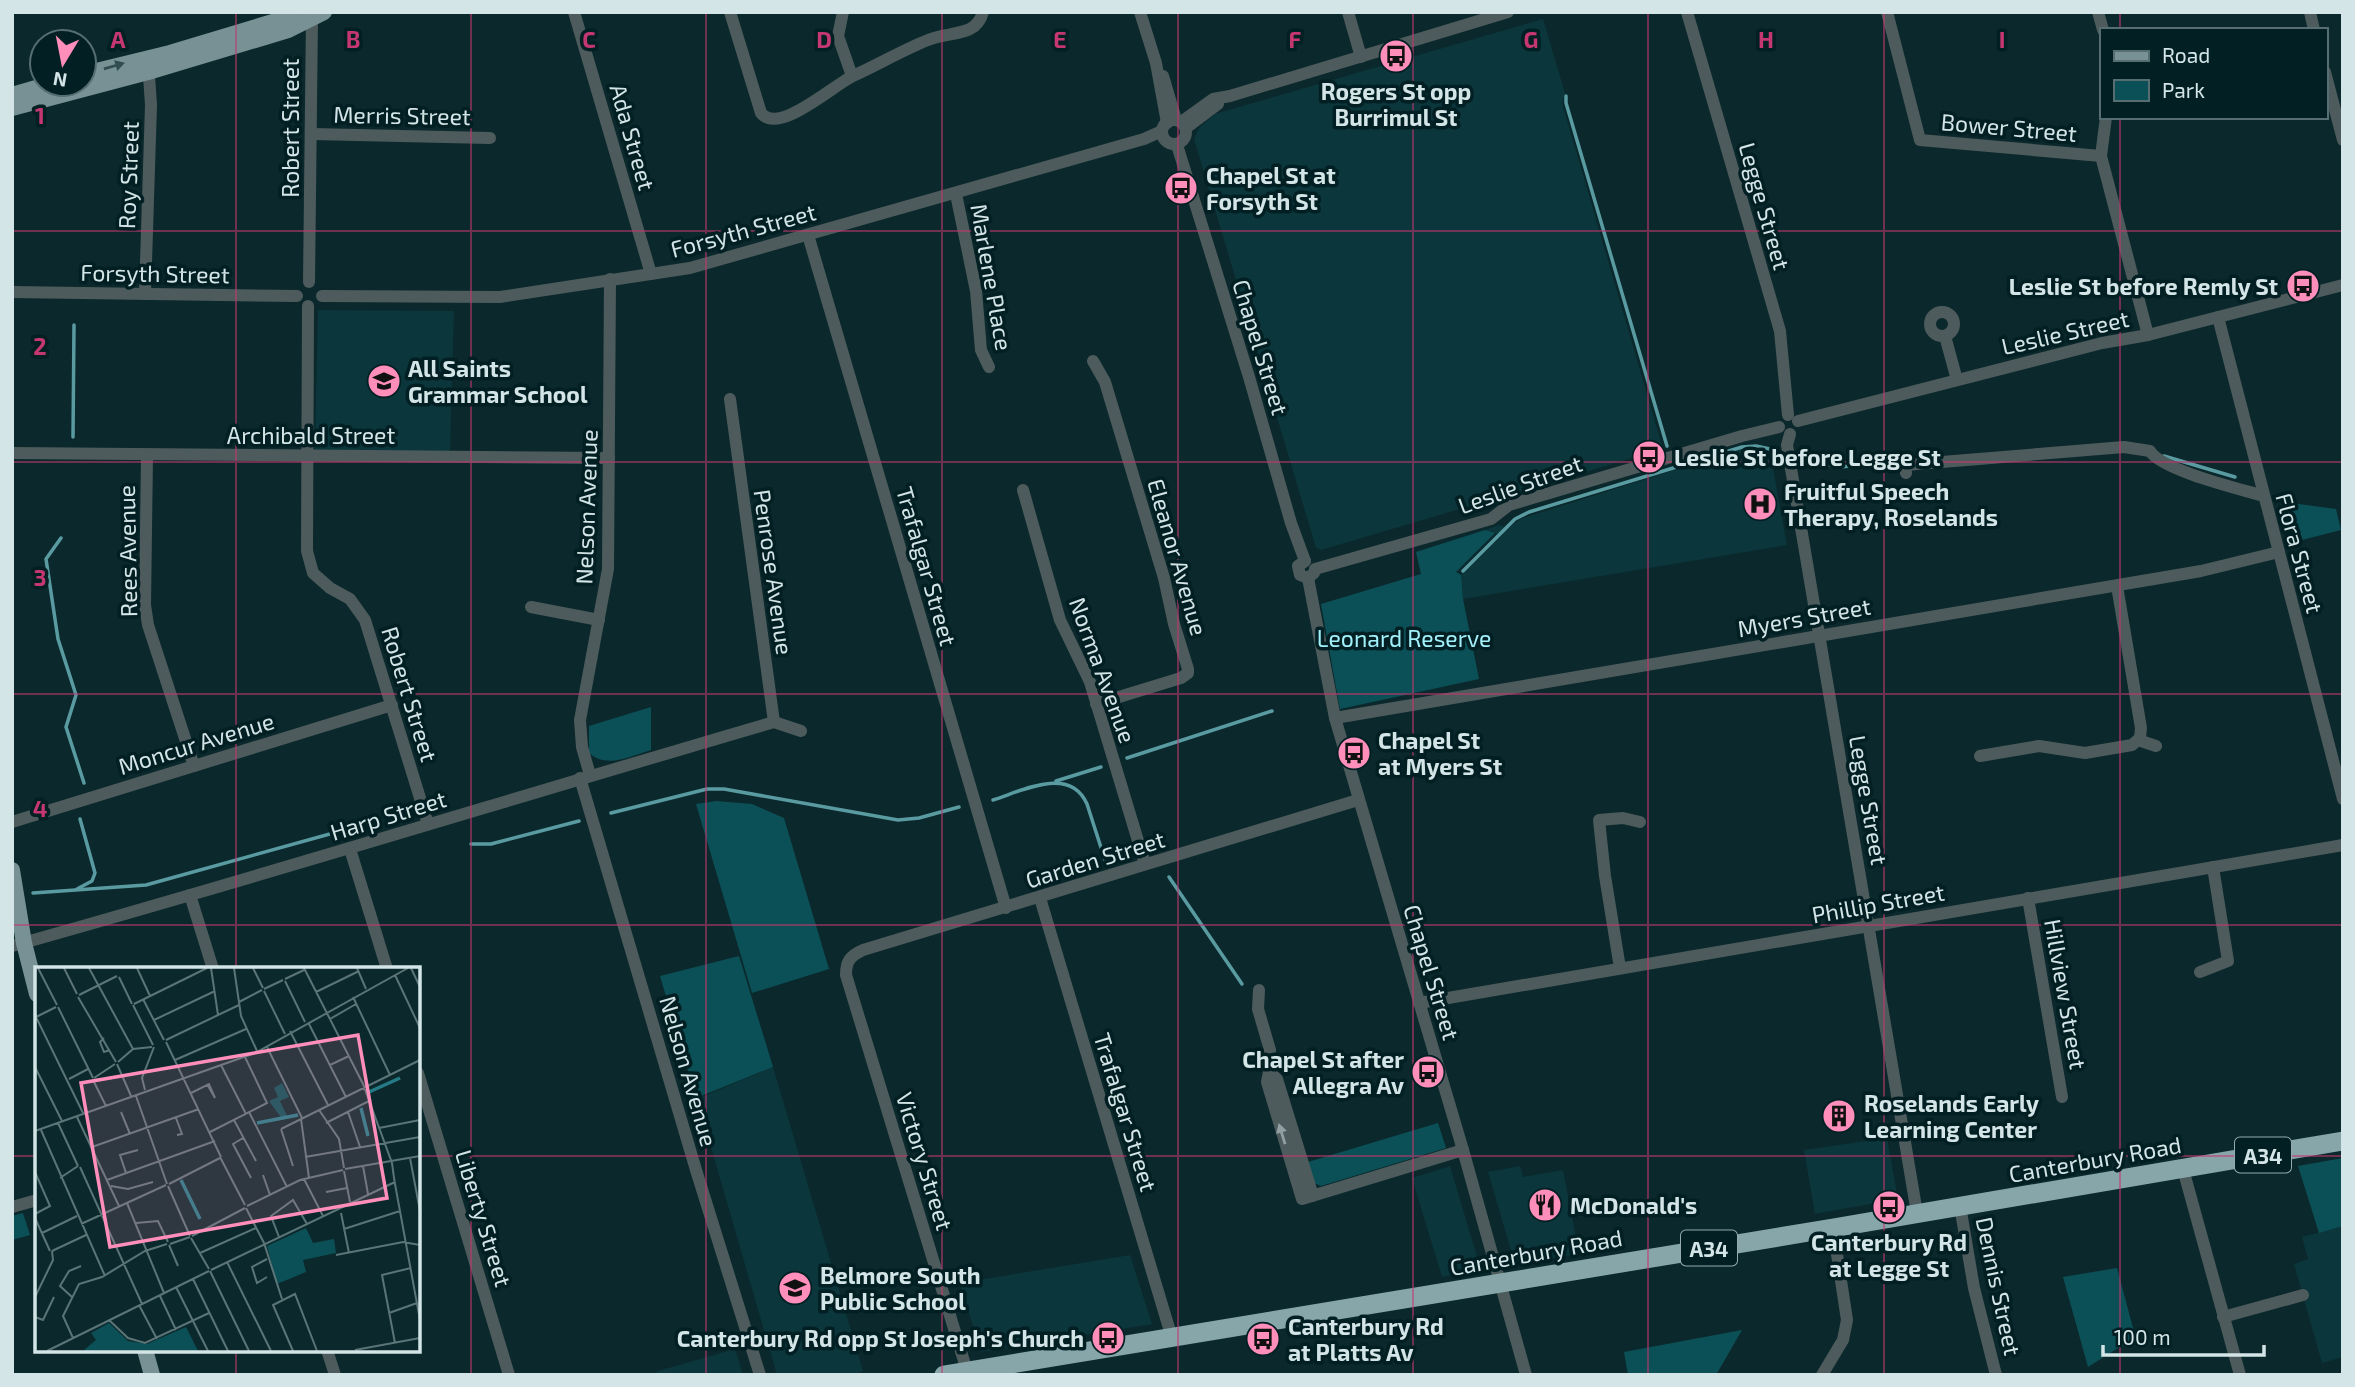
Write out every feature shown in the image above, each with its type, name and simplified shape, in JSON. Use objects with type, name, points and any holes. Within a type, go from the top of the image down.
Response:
[{"type":"highway","name":"Canterbury Road","points":[[944,1375],[2343,1141]]},
{"type":"main road","points":[[12,108],[286,18],[318,14]]},
{"type":"main road","points":[[98,72],[146,65]]},
{"type":"main road","points":[[12,870],[18,944],[35,989]]},
{"type":"main road","points":[[146,1352],[152,1375]]},
{"type":"street","name":"Ada Street","points":[[574,12],[651,274]]},
{"type":"street","points":[[730,12],[761,113],[765,118],[778,120],[789,116],[852,76],[929,39],[970,29],[979,22],[983,12]]},
{"type":"street","points":[[843,12],[838,36],[852,76]]},
{"type":"street","points":[[1140,12],[1174,125],[1185,139],[1177,145],[1166,141],[1174,125],[1217,97],[1230,96]]},
{"type":"street","points":[[1348,12],[1361,57]]},
{"type":"street","points":[[1174,125],[1230,96],[1508,12]]},
{"type":"street","name":"Legge Street","points":[[1687,12],[1780,331],[1793,418]]},
{"type":"street","name":"Bower Street","points":[[1887,12],[1920,141],[2101,156]]},
{"type":"street","name":"Robert Street","points":[[309,282],[318,14]]},
{"type":"street","points":[[1156,63],[1175,103],[1183,108],[1202,106]]},
{"type":"street","name":"Roy Street","points":[[145,294],[151,105],[146,65]]},
{"type":"street","points":[[2327,80],[2343,140]]},
{"type":"street","points":[[1169,91],[1174,125]]},
{"type":"street","points":[[2106,119],[2101,156],[2148,335]]},
{"type":"street","name":"Forsyth Street","points":[[321,296],[500,297],[690,268],[1144,139],[1174,125]]},
{"type":"street","name":"Merris Street","points":[[312,134],[491,138]]},
{"type":"street","name":"Chapel Street","points":[[1177,145],[1304,561],[1299,564],[1298,572],[1302,577],[1311,574],[1335,718],[1527,1375]]},
{"type":"street","name":"Marlene Place","points":[[956,194],[976,291],[981,350],[989,367]]},
{"type":"street","name":"Trafalgar Street","points":[[808,235],[1006,908]]},
{"type":"street","name":"Nelson Avenue","points":[[610,279],[608,569],[580,720],[585,777],[760,1375]]},
{"type":"street","points":[[309,282],[317,285],[321,296],[318,303],[308,306],[301,303],[297,296],[299,288],[309,282]]},
{"type":"street","name":"Leslie Street","points":[[1793,418],[2102,343],[2148,335],[2343,285]]},
{"type":"street","name":"Forsyth Street","points":[[12,292],[297,296]]},
{"type":"street","name":"Robert Street","points":[[308,306],[307,551],[313,573],[330,588],[350,599],[365,620],[428,824]]},
{"type":"street","name":"Flora Street","points":[[2218,317],[2343,799]]},
{"type":"street","points":[[1945,336],[1957,380]]},
{"type":"street","name":"Eleanor Avenue","points":[[1093,361],[1105,382],[1164,578],[1188,669],[1181,678],[1097,704]]},
{"type":"street","name":"Penrose Avenue","points":[[730,399],[775,722]]},
{"type":"street","points":[[1785,431],[1780,421],[1793,418]]},
{"type":"street","name":"Legge Street","points":[[1785,431],[1917,1213]]},
{"type":"street","name":"Leslie Street","points":[[1311,574],[1491,519],[1509,505],[1742,436],[1785,431]]},
{"type":"street","points":[[1906,473],[1905,465],[2124,447],[2150,451],[2158,461],[2264,496]]},
{"type":"street","name":"Archibald Street","points":[[12,453],[609,458]]},
{"type":"street","name":"Rees Avenue","points":[[147,455],[145,605],[148,625],[194,766]]},
{"type":"street","name":"Norma Avenue","points":[[1023,490],[1060,620],[1084,667],[1097,704],[1145,864]]},
{"type":"street","name":"Myers Street","points":[[1335,718],[2117,586],[2201,571],[2279,552]]},
{"type":"street","points":[[1980,756],[2039,747],[2085,753],[2132,745],[2138,740],[2141,728],[2117,586]]},
{"type":"street","points":[[531,607],[599,620]]},
{"type":"street","name":"Moncur Avenue","points":[[12,822],[392,705]]},
{"type":"street","points":[[775,722],[801,731]]},
{"type":"street","name":"Harp Street","points":[[18,944],[350,849],[775,722]]},
{"type":"street","points":[[2138,740],[2155,746]]},
{"type":"street","points":[[2328,746],[2343,742]]},
{"type":"street","name":"Garden Street","points":[[847,962],[850,957],[863,950],[1358,800]]},
{"type":"street","points":[[1620,968],[1599,820],[1623,818],[1640,822]]},
{"type":"street","name":"Phillip Street","points":[[1419,1003],[2343,845]]},
{"type":"street","points":[[350,849],[386,967]]},
{"type":"street","points":[[2200,972],[2228,961],[2213,867]]},
{"type":"street","points":[[190,894],[212,967]]},
{"type":"street","name":"Trafalgar Street","points":[[1040,898],[1172,1338]]},
{"type":"street","name":"Hillview Street","points":[[2028,898],[2062,1097]]},
{"type":"street","name":"Victory Street","points":[[847,962],[846,975],[967,1371]]},
{"type":"street","points":[[1259,990],[1258,1009],[1270,1050],[1269,1072],[1277,1079],[1307,1197],[1463,1150]]},
{"type":"street","name":"Liberty Street","points":[[420,1080],[509,1375]]},
{"type":"street","points":[[2182,1169],[2240,1375]]},
{"type":"street","points":[[12,1207],[35,1201]]},
{"type":"street","name":"Dennis Street","points":[[1960,1206],[1973,1288],[1996,1375]]},
{"type":"street","points":[[1822,1375],[1843,1340],[1847,1320],[1833,1228]]},
{"type":"street","points":[[2223,1317],[2302,1295]]},
{"type":"street","points":[[328,1352],[335,1375]]},
{"type":"shaded area","points":[[1543,19],[1565,93],[1562,103],[1663,449],[1321,550],[1316,548],[1194,139],[1199,128],[1215,114]]},
{"type":"shaded area","name":"All Saints Grammar School","points":[[318,310],[454,311],[450,452],[315,450]]},
{"type":"shaded area","points":[[1744,448],[1770,452],[1787,545],[1463,599],[1461,575],[1502,535],[1485,530],[1499,525],[1508,528],[1520,519]]},
{"type":"shaded area","name":"Belmore South Public School","points":[[773,1067],[863,1371],[852,1375],[777,1375],[697,1099]]},
{"type":"shaded area","points":[[1887,1138],[1898,1199],[1815,1214],[1804,1150]]},
{"type":"shaded area","points":[[1450,1166],[1481,1270],[1442,1277],[1412,1178]]},
{"type":"shaded area","points":[[1520,1166],[1523,1177],[1563,1170],[1579,1254],[1515,1264],[1488,1172]]},
{"type":"shaded area","points":[[2343,1226],[2343,1357],[2322,1363],[2294,1264],[2308,1259],[2302,1237]]},
{"type":"shaded area","points":[[1130,1255],[1152,1324],[981,1352],[960,1283]]},
{"type":"shaded area","points":[[735,1349],[743,1375],[653,1375],[658,1371]]},
{"type":"green space","points":[[2284,502],[2336,509],[2341,530],[2294,542]]},
{"type":"green space","name":"Leonard Reserve","points":[[1485,530],[1495,533],[1456,572],[1461,575],[1463,599],[1479,679],[1340,709],[1321,604],[1421,574],[1416,552]]},
{"type":"green space","points":[[651,707],[651,750],[611,761],[596,758],[589,753],[589,726]]},
{"type":"green space","points":[[716,801],[752,804],[784,818],[829,969],[752,993],[696,804]]},
{"type":"green space","points":[[739,956],[773,1067],[696,1098],[660,976]]},
{"type":"green space","points":[[1438,1123],[1446,1148],[1321,1186],[1314,1183],[1308,1162]]},
{"type":"green space","points":[[2343,1158],[2343,1226],[2319,1233],[2298,1166]]},
{"type":"green space","points":[[23,1213],[30,1235],[12,1240],[12,1216]]},
{"type":"green space","points":[[2117,1268],[2137,1343],[2118,1348],[2088,1367],[2063,1277]]},
{"type":"green space","points":[[1742,1330],[1716,1375],[1628,1375],[1624,1352]]},
{"type":"waterway","points":[[1566,96],[1667,446]]},
{"type":"waterway","points":[[73,437],[74,325]]},
{"type":"waterway","points":[[1463,571],[1515,519],[1529,512],[1742,447],[1770,449]]},
{"type":"waterway","points":[[2164,456],[2235,477]]},
{"type":"waterway","points":[[1809,460],[1837,467],[1868,465]]},
{"type":"waterway","points":[[61,538],[46,559],[58,639],[76,695],[66,727],[84,783]]},
{"type":"waterway","points":[[1127,758],[1272,711]]},
{"type":"waterway","points":[[1056,781],[1101,767]]},
{"type":"waterway","points":[[993,800],[1044,784],[1069,786],[1079,792],[1087,804],[1105,860]]},
{"type":"waterway","points":[[611,813],[707,789],[724,789],[898,820],[919,818],[959,807]]},
{"type":"waterway","points":[[77,889],[92,881],[95,873],[80,819]]},
{"type":"waterway","points":[[471,844],[491,844],[579,821]]},
{"type":"waterway","points":[[33,893],[146,885],[355,827]]},
{"type":"waterway","points":[[1169,877],[1242,984]]},
{"type":"place","name":"Rogers St opp Burrimul St","points":[[1396,56]]},
{"type":"place","name":"Chapel St at Forsyth St","points":[[1181,188]]},
{"type":"place","name":"Leslie St before Remly St","points":[[2303,286]]},
{"type":"place","name":"All Saints Grammar School","points":[[384,381]]},
{"type":"place","name":"Leslie St before Legge St","points":[[1649,457]]},
{"type":"place","name":"Fruitful Speech Therapy, Roselands","points":[[1760,504]]},
{"type":"place","name":"Chapel St at Myers St","points":[[1354,753]]},
{"type":"place","name":"Chapel St after Allegra Av","points":[[1428,1072]]},
{"type":"place","name":"Roselands Early Learning Center","points":[[1839,1116]]},
{"type":"place","name":"McDonald's","points":[[1545,1205]]},
{"type":"place","name":"Canterbury Rd at Legge St","points":[[1889,1207]]},
{"type":"place","name":"Belmore South Public School","points":[[795,1288]]},
{"type":"place","name":"Canterbury Rd opp St Joseph's Church","points":[[1108,1338]]},
{"type":"place","name":"Canterbury Rd at Platts Av","points":[[1263,1339]]}]
